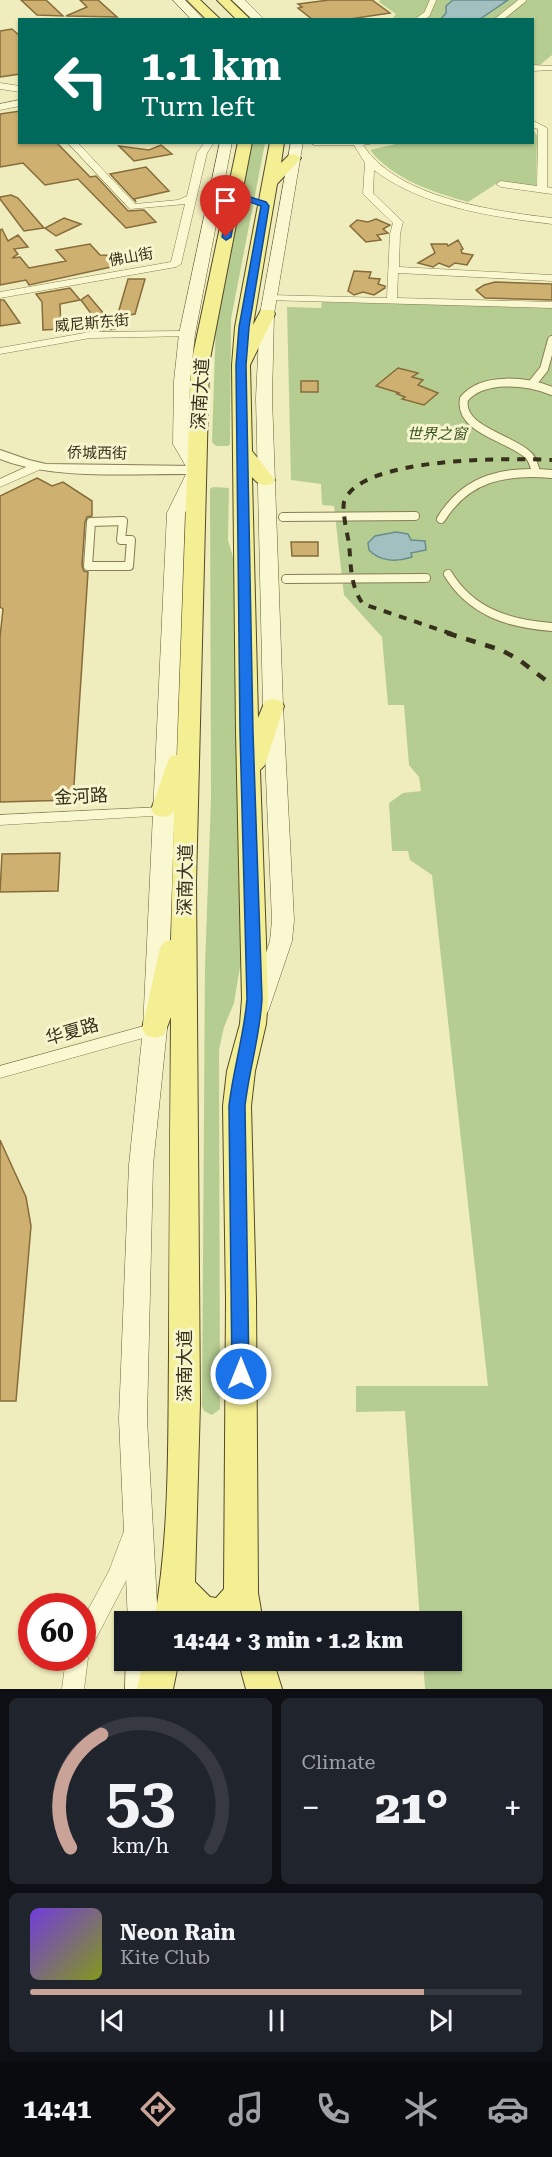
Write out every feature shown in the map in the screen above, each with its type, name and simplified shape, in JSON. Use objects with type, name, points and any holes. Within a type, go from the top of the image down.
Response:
[{"type":"main road","points":[[179,0],[197,18]]},
{"type":"main road","points":[[193,0],[213,18]]},
{"type":"main road","points":[[223,0],[243,18]]},
{"type":"main road","points":[[238,0],[258,18]]},
{"type":"main road","points":[[143,1611],[133,1419],[141,1164],[156,1029],[176,513],[196,470],[183,452],[181,444],[184,362],[187,334],[226,144]]},
{"type":"main road","points":[[253,1024],[253,916],[248,784],[241,365],[244,327],[277,144]]},
{"type":"main road","points":[[178,1583],[189,1602],[204,1612],[222,1612],[231,1607],[243,1607],[237,1106],[241,1071],[253,1024],[282,941],[264,398],[268,306],[297,144]]},
{"type":"main road","name":"深南大道","points":[[173,1611],[181,1546],[184,1403],[184,884],[200,364],[242,145]]},
{"type":"main road","points":[[234,196],[260,201],[294,159]]},
{"type":"main road","points":[[261,231],[276,262]]},
{"type":"main road","points":[[241,365],[268,306]]},
{"type":"main road","points":[[184,362],[187,353],[206,326]]},
{"type":"main road","points":[[242,451],[265,480]]},
{"type":"main road","points":[[173,607],[189,677]]},
{"type":"main road","points":[[248,784],[273,706]]},
{"type":"main road","points":[[163,811],[188,736]]},
{"type":"main road","points":[[156,1029],[184,884]]},
{"type":"main road","points":[[140,1689],[141,1671]]},
{"type":"main road","points":[[156,1689],[160,1671]]},
{"type":"main road","points":[[258,1671],[264,1689]]},
{"type":"street","points":[[422,18],[427,14],[433,0]]},
{"type":"street","points":[[500,18],[523,0]]},
{"type":"street","points":[[534,68],[551,68],[550,79]]},
{"type":"street","points":[[0,86],[18,89]]},
{"type":"street","points":[[0,107],[18,103]]},
{"type":"street","points":[[501,184],[547,190],[542,127]]},
{"type":"street","points":[[72,144],[133,207],[172,204],[188,201],[192,197]]},
{"type":"street","name":"佛山街","points":[[0,295],[176,264],[202,153],[209,144]]},
{"type":"street","points":[[358,144],[363,156],[370,163],[400,182],[447,200],[507,216],[552,221]]},
{"type":"street","points":[[370,163],[368,194],[398,222],[395,234],[392,301]]},
{"type":"street","points":[[172,204],[188,214]]},
{"type":"street","points":[[393,270],[552,278]]},
{"type":"street","points":[[268,306],[392,301],[552,305]]},
{"type":"street","name":"威尼斯东街","points":[[0,351],[90,335],[187,334]]},
{"type":"street","points":[[532,384],[544,369],[552,340]]},
{"type":"street","points":[[536,472],[531,457],[505,440],[476,426],[464,412],[462,404],[468,395],[484,387],[532,384],[552,391]]},
{"type":"street","name":"侨城西街","points":[[0,454],[35,467],[196,470]]},
{"type":"street","points":[[0,483],[35,467]]},
{"type":"street","points":[[441,519],[452,501],[474,485],[506,474],[536,472],[552,474]]},
{"type":"street","points":[[284,517],[415,516]]},
{"type":"street","points":[[123,521],[121,540],[131,540],[129,566],[88,566],[91,522],[123,521]]},
{"type":"street","points":[[448,574],[460,595],[479,608],[513,622],[552,627]]},
{"type":"street","points":[[286,579],[426,578]]},
{"type":"street","name":"金河路","points":[[0,820],[163,811]]},
{"type":"street","name":"华夏路","points":[[0,1072],[156,1029]]},
{"type":"street","points":[[96,1617],[119,1573],[130,1542],[138,1498]]},
{"type":"street","points":[[73,1689],[75,1671]]},
{"type":"green space","points":[[380,0],[552,0],[552,55],[540,65],[534,65],[534,18],[393,18],[396,14],[379,2]]},
{"type":"green space","points":[[534,131],[537,136],[536,186],[499,182],[468,202],[415,184],[391,169],[370,150],[396,144],[534,144]]},
{"type":"green space","points":[[252,144],[265,144],[231,319],[230,444],[228,446],[216,446],[212,442],[216,320]]},
{"type":"green space","name":"世界之窗","points":[[322,302],[552,307],[552,1689],[425,1689],[424,1671],[462,1671],[462,1611],[419,1611],[405,1411],[356,1412],[356,1386],[488,1386],[432,875],[410,860],[408,851],[392,851],[389,803],[403,793],[421,791],[419,777],[409,765],[404,705],[388,705],[382,637],[344,595],[334,506],[322,505],[321,484],[291,480],[287,307],[321,308]]},
{"type":"green space","points":[[213,487],[229,488],[228,540],[237,571],[245,936],[234,1003],[224,1027],[219,1050],[220,1409],[212,1415],[204,1411],[202,1406],[205,966],[211,798],[210,489]]},
{"type":"water","points":[[453,0],[508,0],[481,18],[442,18],[446,13],[446,6]]},
{"type":"water","points":[[396,532],[408,534],[411,540],[425,541],[426,550],[411,553],[412,557],[395,560],[383,559],[369,550],[368,543],[375,536]]},
{"type":"building","points":[[21,0],[46,0],[63,16],[37,15]]},
{"type":"building","points":[[80,0],[98,0],[117,17],[66,16],[87,7]]},
{"type":"building","points":[[329,0],[372,0],[390,13],[356,18],[310,18],[298,8],[302,7],[298,4]]},
{"type":"building","points":[[12,29],[18,34],[18,74],[0,77],[0,31]]},
{"type":"building","points":[[18,111],[18,144],[58,144],[90,177],[96,176],[128,211],[144,210],[156,222],[126,228],[78,179],[45,185],[23,163],[0,167],[0,114]]},
{"type":"building","points":[[161,145],[172,154],[134,161],[119,146],[149,150]]},
{"type":"building","points":[[146,167],[169,191],[134,199],[136,202],[110,174]]},
{"type":"building","points":[[11,195],[18,198],[44,228],[24,231],[0,199],[0,197]]},
{"type":"building","points":[[64,218],[81,224],[56,236],[45,228]]},
{"type":"building","points":[[376,219],[390,225],[383,229],[388,233],[377,235],[381,240],[366,242],[350,226],[357,220],[368,222]]},
{"type":"building","points":[[2,229],[8,241],[18,235],[28,247],[14,249],[18,254],[12,258],[20,257],[29,268],[66,261],[56,250],[90,244],[100,255],[121,256],[125,252],[134,250],[143,260],[29,285],[26,280],[0,285],[0,230]]},
{"type":"building","points":[[458,240],[463,249],[462,253],[473,255],[467,265],[455,263],[449,267],[439,263],[433,267],[418,263],[435,253],[431,244],[447,244],[448,246]]},
{"type":"building","points":[[354,271],[371,272],[369,278],[380,279],[378,284],[385,288],[374,295],[363,292],[354,295],[348,291]]},
{"type":"building","points":[[128,279],[145,279],[135,314],[117,317]]},
{"type":"building","points":[[495,282],[552,284],[552,300],[485,298],[476,290]]},
{"type":"building","points":[[70,288],[80,300],[60,304],[61,329],[43,330],[42,302],[36,294]]},
{"type":"building","points":[[88,295],[116,329],[103,330],[81,300]]},
{"type":"building","points":[[0,300],[4,300],[20,323],[0,326]]},
{"type":"building","points":[[398,368],[418,373],[412,377],[423,380],[418,385],[438,393],[424,405],[402,399],[405,397],[397,394],[399,393],[376,386]]},
{"type":"building","points":[[301,381],[318,381],[318,392],[301,392]]},
{"type":"building","points":[[37,478],[52,486],[63,482],[92,501],[92,516],[87,517],[85,522],[82,566],[84,571],[88,572],[73,800],[0,802],[0,637],[3,609],[0,607],[0,496]]},
{"type":"building","points":[[291,542],[318,542],[318,556],[292,556]]},
{"type":"building","points":[[60,853],[58,891],[0,892],[2,854]]},
{"type":"building","points":[[0,1140],[26,1197],[31,1226],[16,1401],[0,1401]]},
{"type":"railway","points":[[452,634],[363,604],[352,575],[344,502],[356,487],[377,476],[406,468],[473,460],[552,460]]},
{"type":"railway","points":[[447,633],[501,650],[518,659],[552,685]]},
{"type":"route","points":[[226,237],[233,202],[250,199],[260,201],[265,206],[244,327],[241,365],[246,732],[255,999],[253,1024],[241,1071],[237,1106],[241,1374]]}]
